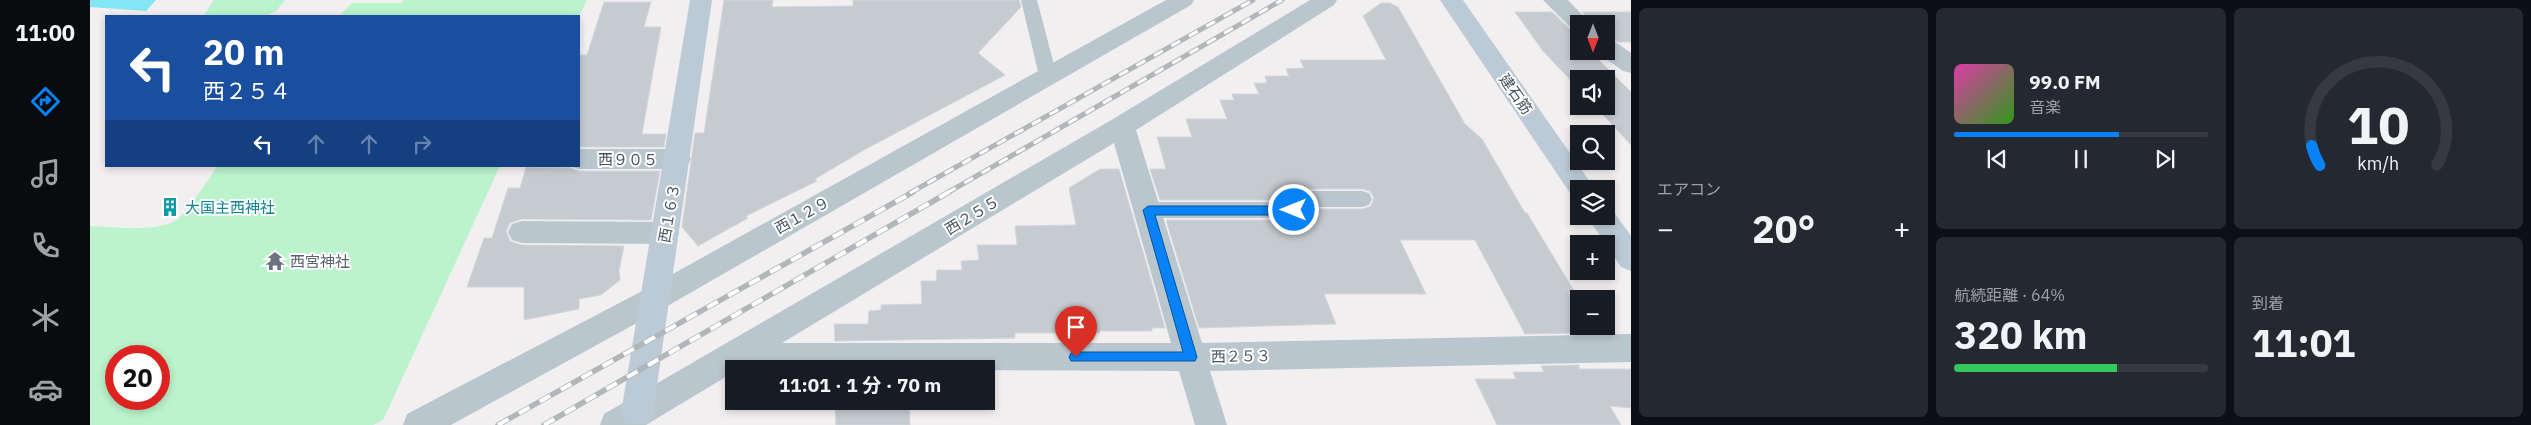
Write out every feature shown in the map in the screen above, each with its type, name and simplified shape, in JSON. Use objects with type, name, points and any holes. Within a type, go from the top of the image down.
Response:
[{"type":"street","name":"西１６３","points":[[629,421],[654,298],[678,159],[701,0]]},
{"type":"street","name":"西２５５","points":[[629,421],[731,357],[1122,126],[1326,0]]},
{"type":"street","name":"建石筋","points":[[1450,0],[1576,180]]},
{"type":"street","points":[[1554,0],[1570,15]]},
{"type":"street","name":"西１２９","points":[[419,425],[654,298],[1176,2]]},
{"type":"street","points":[[1615,53],[1631,65]]},
{"type":"street","points":[[1122,126],[1211,425]]},
{"type":"street","name":"西９０５","points":[[580,147],[678,159]]},
{"type":"street","points":[[1607,225],[1631,259]]},
{"type":"street","points":[[522,232],[665,233]]},
{"type":"street","name":"西２５３","points":[[731,357],[1191,357],[1631,348]]},
{"type":"lane","points":[[1029,0],[1048,76]]},
{"type":"lane","points":[[1148,210],[1294,210],[1290,199],[1362,199]]},
{"type":"green space","points":[[214,0],[285,0],[276,11],[267,15],[204,15]]},
{"type":"green space","points":[[404,0],[587,0],[580,15],[340,15],[352,3],[402,3]]},
{"type":"green space","name":"西宮神社","points":[[217,167],[500,167],[383,420],[373,425],[90,425],[90,226],[148,228],[170,223],[182,215]]},
{"type":"water","points":[[90,0],[156,0],[146,11],[90,7]]},
{"type":"building","points":[[724,0],[773,0],[772,7],[853,6],[853,0],[1019,0],[1021,7],[978,53],[1005,75],[864,150],[815,179],[817,181],[746,216],[748,218],[698,246],[682,227],[695,133],[704,133]]},
{"type":"building","points":[[604,2],[651,2],[644,27],[661,27],[642,134],[666,134],[664,147],[580,147],[580,55],[587,55]]},
{"type":"building","points":[[1381,3],[1390,3],[1398,7],[1465,124],[1482,139],[1525,213],[1527,213],[1574,290],[1570,290],[1570,333],[1525,334],[1475,240],[1400,240],[1426,294],[1324,294],[1336,324],[1199,328],[1166,220],[1294,220],[1303,217],[1306,209],[1363,209],[1371,206],[1374,198],[1370,191],[1362,189],[1290,189],[1282,191],[1280,200],[1160,200],[1150,169],[1166,169],[1157,137],[1192,137],[1186,119],[1227,119],[1220,100],[1234,100],[1232,94],[1259,94],[1254,83],[1267,83],[1265,76],[1289,76],[1286,69],[1304,68],[1300,60],[1386,60],[1363,16]]},
{"type":"building","points":[[1515,12],[1552,12],[1570,29],[1570,60],[1599,60],[1609,70],[1570,70],[1570,80],[1543,51]]},
{"type":"building","points":[[1582,12],[1631,12],[1631,42],[1615,40],[1615,15],[1585,15]]},
{"type":"building","points":[[1615,76],[1631,92],[1631,145],[1615,128],[1615,125],[1613,125],[1603,115],[1615,115]]},
{"type":"building","points":[[526,167],[570,168],[579,171],[660,171],[651,220],[522,219],[510,223],[506,231],[510,241],[521,245],[624,246],[619,271],[620,280],[601,295],[579,299],[579,309],[524,320],[524,287],[467,287],[484,238],[492,238],[508,188],[520,188]]},
{"type":"building","points":[[1100,169],[1119,169],[1165,328],[1152,328],[1152,331],[1099,331],[1100,333],[1015,333],[1015,338],[835,341],[834,324],[868,324],[869,311],[881,310],[881,305],[922,304],[921,281],[936,281],[937,270],[962,270],[961,261],[979,260],[977,245],[1017,245],[1015,226],[1076,225],[1069,188]]},
{"type":"building","points":[[1579,365],[1579,369],[1631,369],[1631,408],[1610,406],[1621,425],[1497,425],[1475,379],[1516,379],[1513,372],[1544,372],[1541,366]]},
{"type":"building","points":[[835,410],[909,410],[910,425],[836,425]]},
{"type":"railway","points":[[910,193],[1253,0]]},
{"type":"railway","points":[[947,193],[1282,0]]},
{"type":"railway","points":[[498,425],[913,192]]},
{"type":"railway","points":[[544,425],[949,192]]},
{"type":"place","name":"大国主西神社","points":[[170,207]]},
{"type":"place","name":"西宮神社","points":[[275,261]]},
{"type":"route","points":[[1076,357],[1191,357],[1148,210],[1294,210]]}]
